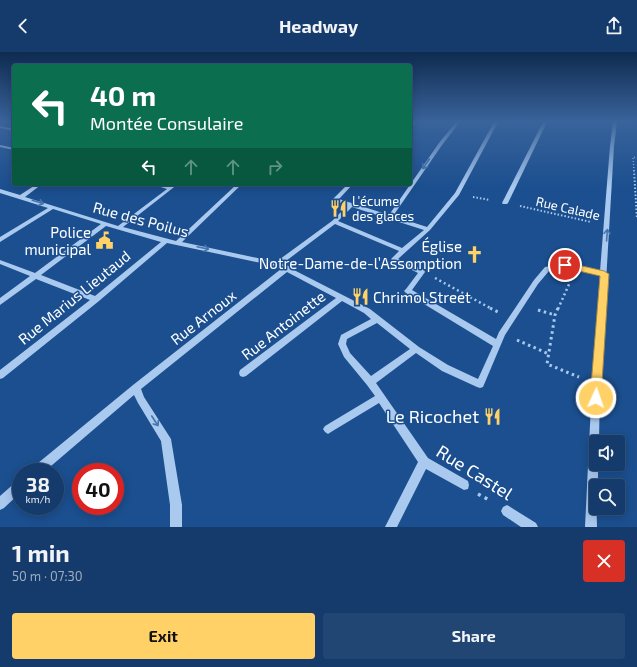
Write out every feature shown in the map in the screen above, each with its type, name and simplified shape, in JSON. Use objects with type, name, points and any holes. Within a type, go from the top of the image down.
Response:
[{"type":"street","points":[[412,185],[440,144]]},
{"type":"street","points":[[484,144],[457,194],[428,229],[394,259],[422,272],[408,291],[497,344],[511,319],[523,304],[536,282],[547,269],[565,265],[604,274]]},
{"type":"street","points":[[505,203],[535,144]]},
{"type":"street","points":[[591,527],[596,384],[608,226],[612,144]]},
{"type":"street","points":[[0,146],[12,149]]},
{"type":"street","points":[[21,197],[37,186]]},
{"type":"street","points":[[162,186],[171,188]]},
{"type":"street","points":[[119,228],[174,186]]},
{"type":"street","points":[[178,243],[238,186]]},
{"type":"street","points":[[349,186],[335,200],[428,229]]},
{"type":"street","points":[[390,217],[411,186]]},
{"type":"street","name":"Rue des Poilus","points":[[0,192],[166,241],[277,264],[367,311],[416,349],[445,368],[480,384],[497,344]]},
{"type":"street","points":[[277,264],[334,222],[352,205]]},
{"type":"street","points":[[0,240],[53,207]]},
{"type":"street","points":[[334,222],[403,251]]},
{"type":"street","points":[[0,302],[105,224]]},
{"type":"street","name":"Rue Marius Lieutaud","points":[[0,375],[166,241]]},
{"type":"street","points":[[0,262],[96,299]]},
{"type":"street","name":"Rue Arnoux","points":[[47,463],[136,388],[286,268]]},
{"type":"street","name":"Rue Antoinette","points":[[243,373],[341,298]]},
{"type":"street","name":"Rue Castel","points":[[377,319],[344,337],[342,344],[347,354],[370,382],[424,462],[464,484]]},
{"type":"street","points":[[370,382],[416,349]]},
{"type":"street","points":[[136,388],[141,400],[166,439],[176,505],[176,527]]},
{"type":"street","points":[[328,429],[380,398]]},
{"type":"street","points":[[391,527],[424,462]]},
{"type":"street","points":[[0,504],[12,493]]},
{"type":"street","name":"Rue Castel","points":[[507,511],[532,527]]},
{"type":"path","points":[[637,158],[633,157],[637,219]]},
{"type":"path","points":[[457,194],[505,203]]},
{"type":"path","name":"Rue Calade","points":[[525,208],[608,226]]},
{"type":"path","points":[[571,279],[555,315],[550,354],[547,364],[596,384]]},
{"type":"path","points":[[442,282],[511,319]]},
{"type":"path","points":[[543,311],[555,315]]},
{"type":"path","points":[[510,338],[550,354]]},
{"type":"path","name":"Rue Castel","points":[[464,484],[507,511]]},
{"type":"place","name":"L'écume des glaces","points":[[339,208]]},
{"type":"place","name":"Police municipal","points":[[104,241]]},
{"type":"place","name":"Église Notre-Dame-de-l’Assomption","points":[[475,255]]},
{"type":"place","name":"Chrimol Street","points":[[360,297]]},
{"type":"place","name":"Le Ricochet","points":[[492,416]]},
{"type":"route","points":[[565,265],[604,274],[596,398]]}]
